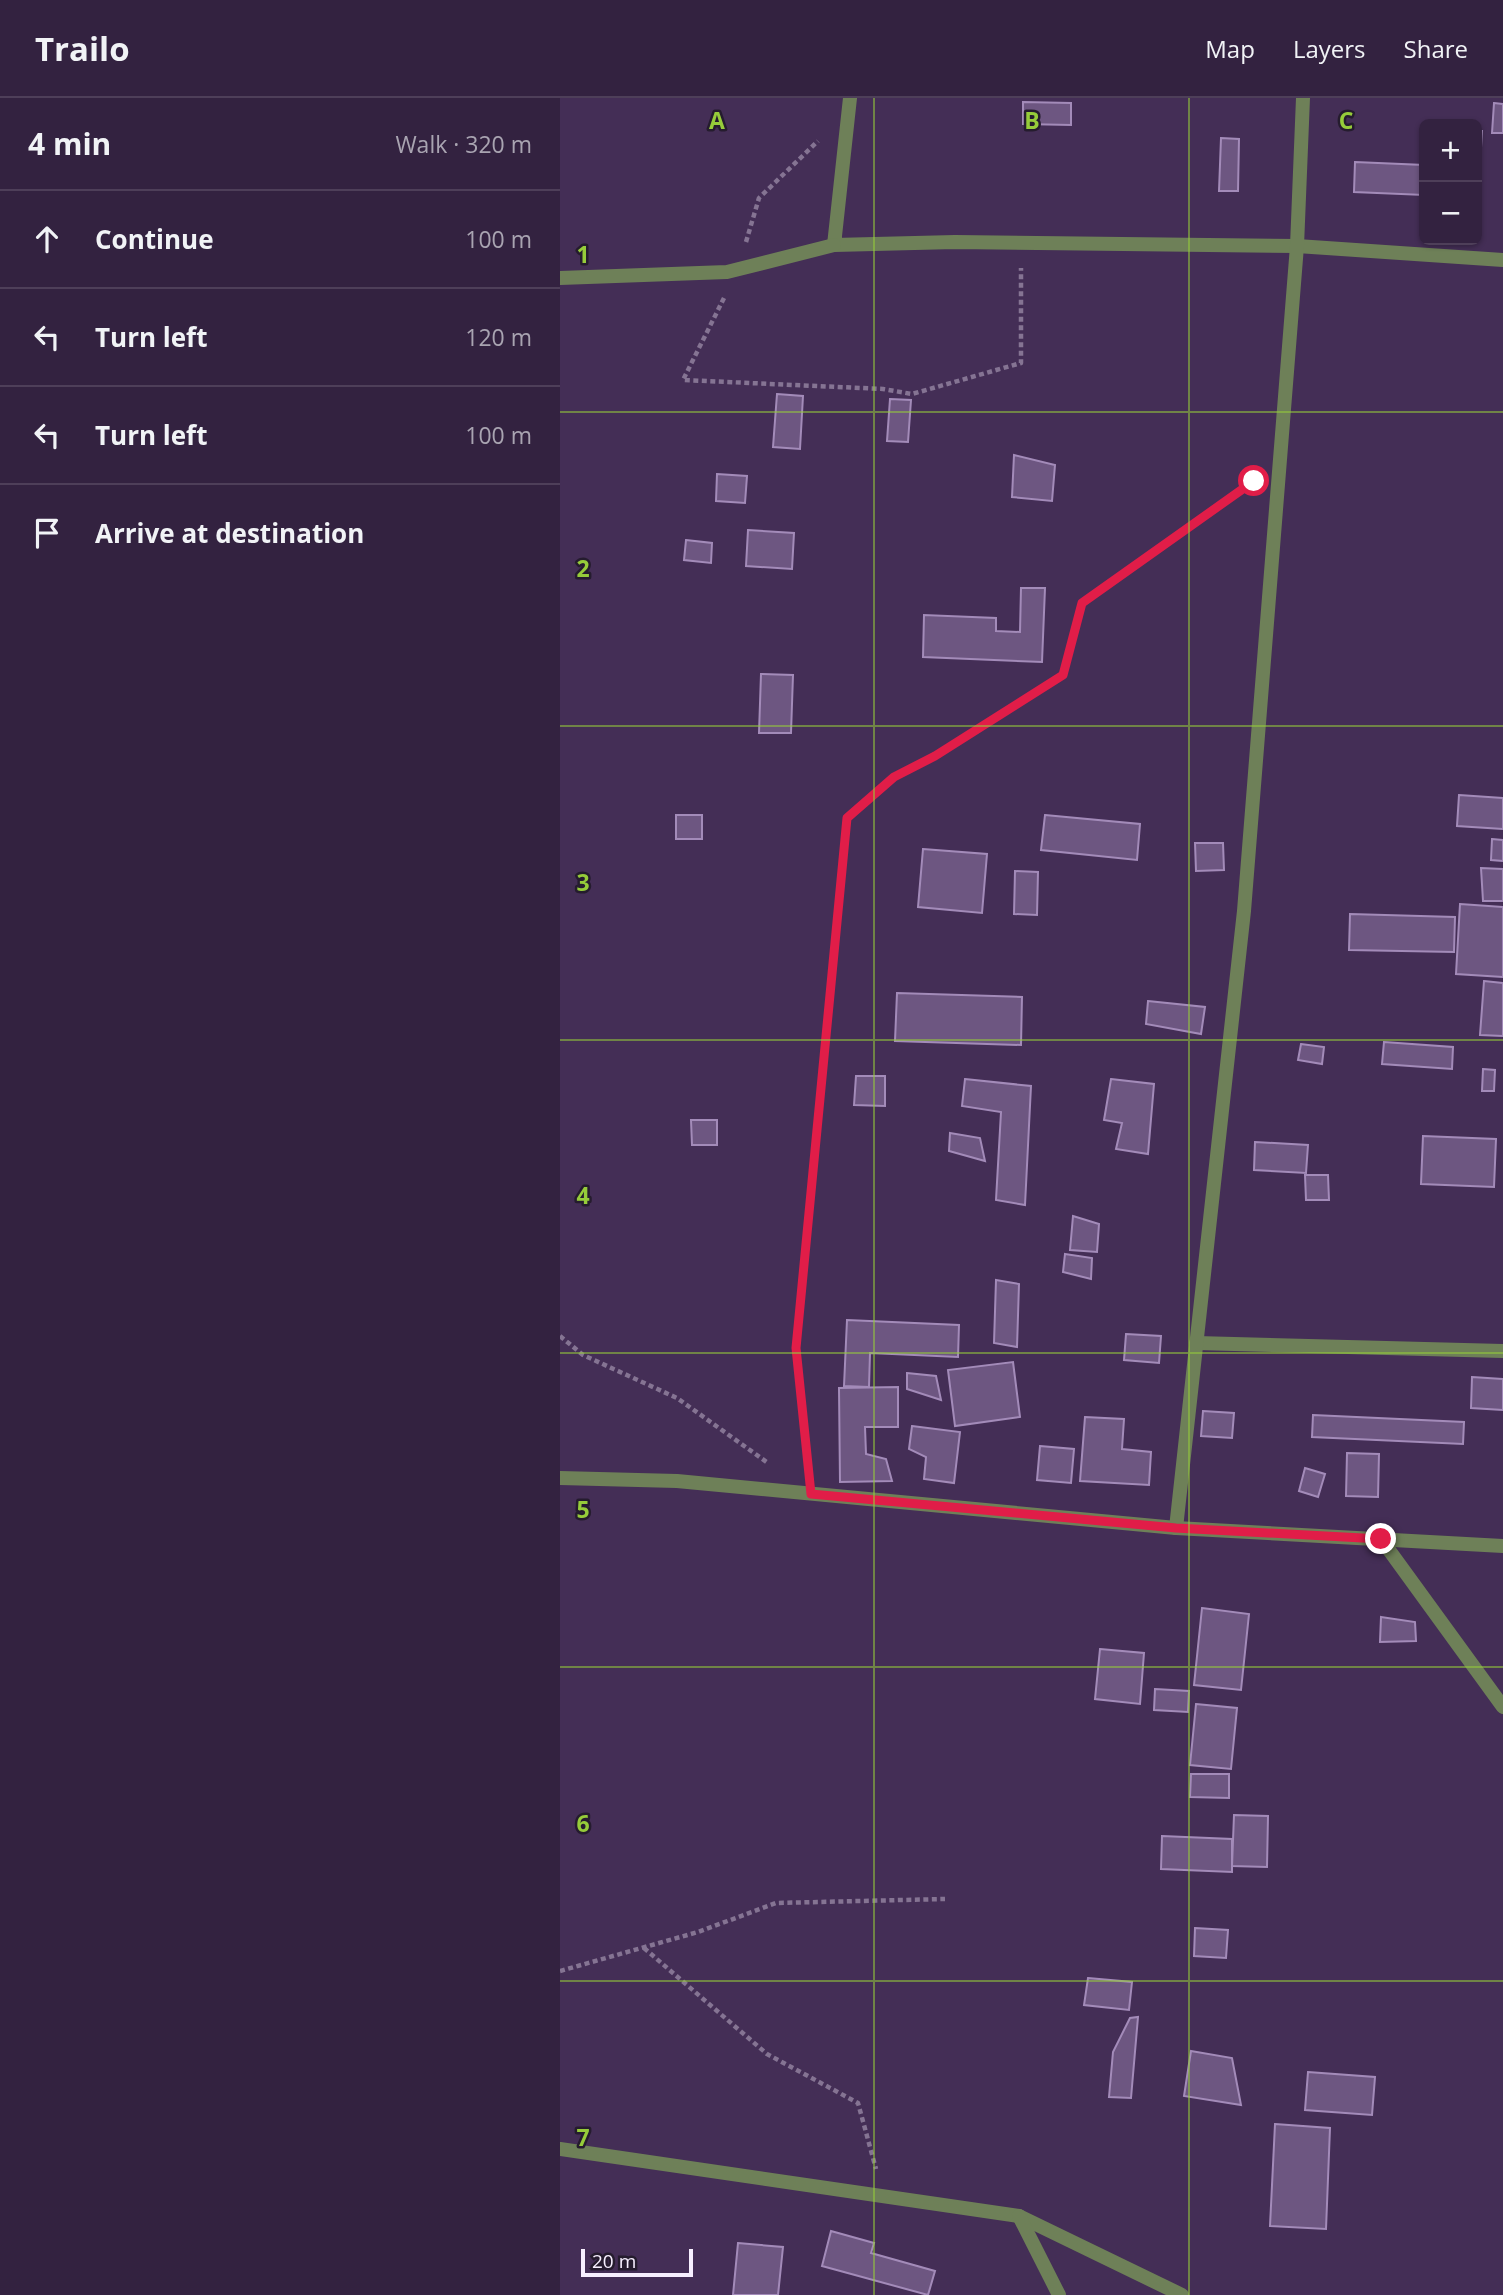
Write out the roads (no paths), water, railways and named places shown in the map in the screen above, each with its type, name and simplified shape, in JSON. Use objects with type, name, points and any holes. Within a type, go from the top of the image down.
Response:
[{"type":"street","points":[[1176,1528],[1244,911],[1297,246],[1303,98]]},
{"type":"street","points":[[834,245],[849,104]]},
{"type":"street","points":[[560,278],[727,272],[834,245],[1021,243],[1297,246],[1503,260]]},
{"type":"street","points":[[1196,1343],[1503,1352]]},
{"type":"street","points":[[560,1478],[677,1481],[1176,1528],[1503,1546]]},
{"type":"street","points":[[1381,1539],[1503,1707]]},
{"type":"street","points":[[560,2149],[1019,2216],[1182,2295]]},
{"type":"street","points":[[1019,2216],[1059,2295]]}]
